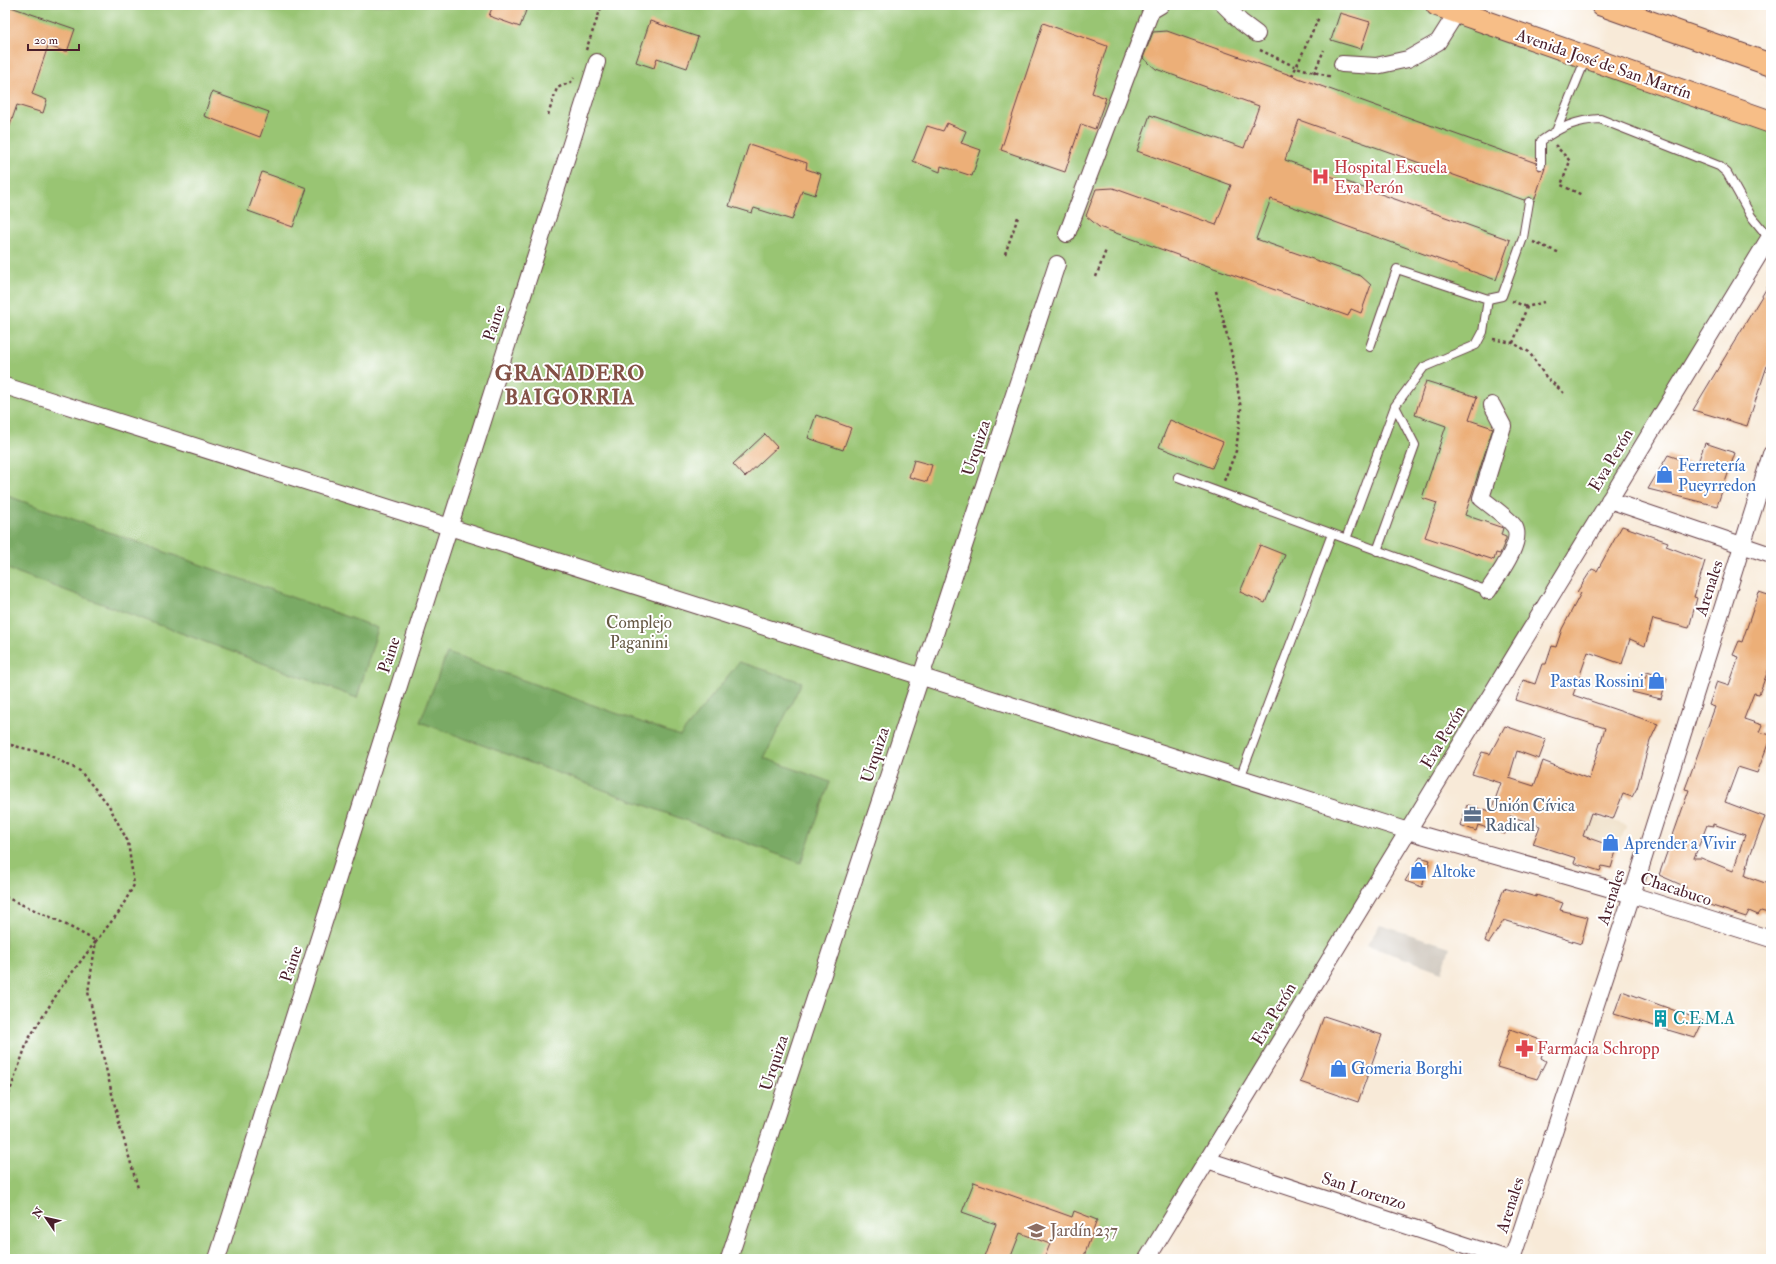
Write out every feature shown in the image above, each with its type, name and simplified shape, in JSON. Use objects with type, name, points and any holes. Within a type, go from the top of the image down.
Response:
[{"type":"main road","name":"Avenida José de San Martín","points":[[1437,5],[1771,122]]},
{"type":"main road","points":[[1602,5],[1632,10],[1771,65]]},
{"type":"street","points":[[1067,234],[1151,11],[1161,5]]},
{"type":"street","points":[[1224,5],[1258,41]]},
{"type":"street","points":[[1338,70],[1376,66],[1408,59],[1438,42],[1457,12]]},
{"type":"street","name":"Paine","points":[[217,1259],[450,527],[590,60]]},
{"type":"street","name":"Eva Perón","points":[[1147,1259],[1770,237]]},
{"type":"street","name":"Urquiza","points":[[729,1259],[1057,264]]},
{"type":"street","name":"Chacabuco","points":[[5,386],[1408,831],[1632,895],[1771,939]]},
{"type":"street","points":[[1488,591],[1505,566],[1517,539],[1515,526],[1481,498],[1503,426],[1492,405]]},
{"type":"street","name":"Arenales","points":[[1512,1259],[1632,895],[1771,454]]},
{"type":"street","points":[[1609,500],[1771,555]]},
{"type":"street","name":"San Lorenzo","points":[[1207,1160],[1508,1259]]},
{"type":"lane","points":[[1557,129],[1586,57]]},
{"type":"lane","points":[[1541,165],[1541,141],[1557,129],[1583,120],[1600,119],[1719,166],[1727,173],[1751,216],[1770,237]]},
{"type":"lane","points":[[1370,347],[1397,269],[1488,299],[1497,299],[1502,296],[1523,238],[1530,202]]},
{"type":"lane","points":[[1346,539],[1396,406],[1424,367],[1476,344],[1482,337],[1488,299]]},
{"type":"lane","points":[[1377,551],[1415,445],[1396,406]]},
{"type":"lane","points":[[1178,477],[1488,591]]},
{"type":"lane","points":[[1240,778],[1332,534]]},
{"type":"path","points":[[590,60],[602,5]]},
{"type":"path","points":[[1292,76],[1319,17]]},
{"type":"path","points":[[1258,41],[1263,52],[1296,67],[1328,77],[1338,70]]},
{"type":"path","points":[[1314,73],[1324,50]]},
{"type":"path","points":[[548,115],[557,88],[571,82],[575,77]]},
{"type":"path","points":[[1548,136],[1570,161],[1561,185],[1582,195]]},
{"type":"path","points":[[1005,254],[1018,217]]},
{"type":"path","points":[[1523,238],[1560,253]]},
{"type":"path","points":[[1096,277],[1106,250]]},
{"type":"path","points":[[1216,291],[1232,355],[1241,409],[1236,451],[1220,492]]},
{"type":"path","points":[[1513,343],[1527,307],[1544,302]]},
{"type":"path","points":[[1482,337],[1513,343],[1529,352],[1546,377],[1566,395]]},
{"type":"path","points":[[5,746],[11,745],[47,754],[80,771],[108,804],[128,842],[134,885],[119,912],[62,986],[28,1040],[6,1102],[5,1110]]},
{"type":"path","points":[[5,897],[59,921],[96,941]]},
{"type":"path","points":[[96,941],[88,992],[118,1119],[138,1188]]},
{"type":"shaded area","points":[[1590,815],[1627,825],[1617,848],[1583,836]]},
{"type":"shaded area","points":[[1380,925],[1450,947],[1442,972],[1367,945]]},
{"type":"green space","name":"Complejo Paganini","points":[[5,5],[1437,5],[1771,123],[1771,235],[1147,1259],[5,1259]]},
{"type":"green space","points":[[5,495],[378,628],[357,698],[5,568]]},
{"type":"green space","points":[[447,653],[680,736],[739,662],[802,682],[764,758],[830,782],[801,863],[420,722]]},
{"type":"building","points":[[5,5],[75,29],[67,52],[48,46],[32,94],[47,100],[43,113],[17,105],[7,134],[5,134]]},
{"type":"building","points":[[493,5],[528,5],[520,27],[489,16]]},
{"type":"building","points":[[1340,13],[1370,22],[1361,49],[1331,40]]},
{"type":"building","points":[[650,21],[698,37],[687,68],[657,58],[654,68],[636,62]]},
{"type":"building","points":[[1043,23],[1107,46],[1092,93],[1106,98],[1095,129],[1081,124],[1065,172],[1001,150]]},
{"type":"building","name":"Hospital Escuela Eva Perón","points":[[1167,31],[1536,163],[1539,170],[1545,168],[1534,201],[1530,197],[1524,200],[1299,120],[1285,160],[1510,240],[1496,280],[1271,199],[1256,239],[1361,276],[1371,285],[1361,313],[1351,309],[1348,316],[1099,227],[1086,216],[1096,189],[1113,188],[1216,225],[1231,185],[1137,151],[1150,115],[1244,148],[1259,106],[1156,69],[1143,58],[1153,32]]},
{"type":"building","points":[[212,92],[269,112],[260,137],[204,116]]},
{"type":"building","points":[[947,123],[966,131],[961,143],[981,150],[972,176],[941,166],[940,172],[913,161],[927,126],[943,131]]},
{"type":"building","points":[[749,144],[807,163],[806,169],[821,174],[815,195],[802,191],[792,220],[754,208],[752,213],[729,206]]},
{"type":"building","points":[[262,172],[307,188],[293,227],[248,211]]},
{"type":"building","points":[[1771,281],[1771,354],[1747,426],[1693,410]]},
{"type":"building","points":[[1426,381],[1477,397],[1469,420],[1493,428],[1465,515],[1503,528],[1501,535],[1506,537],[1506,539],[1500,554],[1496,553],[1494,560],[1425,537],[1437,503],[1422,498],[1446,426],[1415,415]]},
{"type":"building","points":[[816,415],[851,428],[843,450],[808,438]]},
{"type":"building","points":[[1170,420],[1223,442],[1212,468],[1159,447]]},
{"type":"building","points":[[765,434],[777,447],[745,477],[733,464]]},
{"type":"building","points":[[1705,443],[1735,453],[1717,506],[1648,489],[1668,455],[1697,465]]},
{"type":"building","points":[[914,460],[932,465],[927,482],[909,477]]},
{"type":"building","points":[[1622,526],[1668,542],[1666,546],[1705,561],[1694,597],[1697,598],[1689,628],[1653,619],[1645,646],[1630,639],[1622,664],[1588,652],[1573,695],[1658,724],[1650,741],[1637,788],[1632,797],[1623,794],[1613,819],[1591,813],[1583,836],[1617,848],[1611,868],[1602,866],[1600,871],[1574,863],[1576,858],[1533,844],[1540,826],[1510,816],[1505,834],[1478,825],[1476,831],[1460,825],[1467,805],[1482,810],[1491,811],[1501,783],[1472,774],[1482,752],[1490,754],[1505,726],[1546,740],[1539,759],[1517,751],[1509,778],[1534,786],[1543,761],[1589,779],[1605,728],[1516,700],[1523,680],[1535,684],[1542,664],[1546,664],[1552,646],[1556,647],[1562,629],[1581,593],[1577,592],[1592,569],[1597,571]]},
{"type":"building","points":[[1260,545],[1285,555],[1265,603],[1240,592]]},
{"type":"building","points":[[1759,592],[1771,596],[1771,663],[1759,694],[1754,693],[1744,719],[1762,725],[1759,732],[1771,736],[1757,773],[1738,767],[1725,802],[1765,817],[1749,858],[1745,876],[1771,885],[1771,914],[1761,911],[1758,915],[1749,911],[1746,917],[1682,896],[1686,887],[1659,875],[1689,790],[1685,789],[1715,707],[1709,705],[1717,681],[1729,685],[1739,657],[1733,655],[1739,641],[1742,642]],"holes":[[[1713,824],[1745,835],[1733,871],[1701,858],[1694,858],[1707,825],[1713,826]]]},
{"type":"building","points":[[1647,672],[1667,678],[1661,699],[1632,692],[1638,678],[1645,679]]},
{"type":"building","name":"Altoke","points":[[1420,857],[1430,860],[1422,887],[1405,881]]},
{"type":"building","points":[[1504,888],[1563,903],[1560,910],[1588,917],[1581,944],[1504,920],[1489,943],[1485,941]]},
{"type":"building","name":"C.E.M.A","points":[[1622,991],[1703,1021],[1695,1038],[1614,1014]]},
{"type":"building","name":"Gomeria Borghi","points":[[1324,1016],[1382,1035],[1358,1102],[1300,1082]]},
{"type":"building","name":"Farmacia Schropp","points":[[1510,1029],[1546,1042],[1541,1058],[1546,1061],[1537,1079],[1497,1067]]},
{"type":"building","points":[[974,1182],[1072,1217],[1074,1211],[1097,1220],[1083,1259],[1044,1259],[1050,1244],[1020,1233],[1010,1259],[983,1259],[996,1224],[962,1212]]},
{"type":"place","name":"Hospital Escuela Eva Perón","points":[[1321,177]]},
{"type":"place","name":"Ferretería Pueyrredon","points":[[1665,475]]},
{"type":"place","name":"Pastas Rossini","points":[[1657,681]]},
{"type":"place","name":"Unión Cívica Radical","points":[[1472,815]]},
{"type":"place","name":"Aprender a Vivir","points":[[1611,843]]},
{"type":"place","name":"Altoke","points":[[1419,871]]},
{"type":"place","name":"C.E.M.A","points":[[1660,1018]]},
{"type":"place","name":"Farmacia Schropp","points":[[1524,1048]]},
{"type":"place","name":"Gomeria Borghi","points":[[1338,1068]]},
{"type":"place","name":"Jardín 237","points":[[1037,1230]]},
{"type":"district","name":"GRANADERO BAIGORRIA","points":[[570,385]]}]
